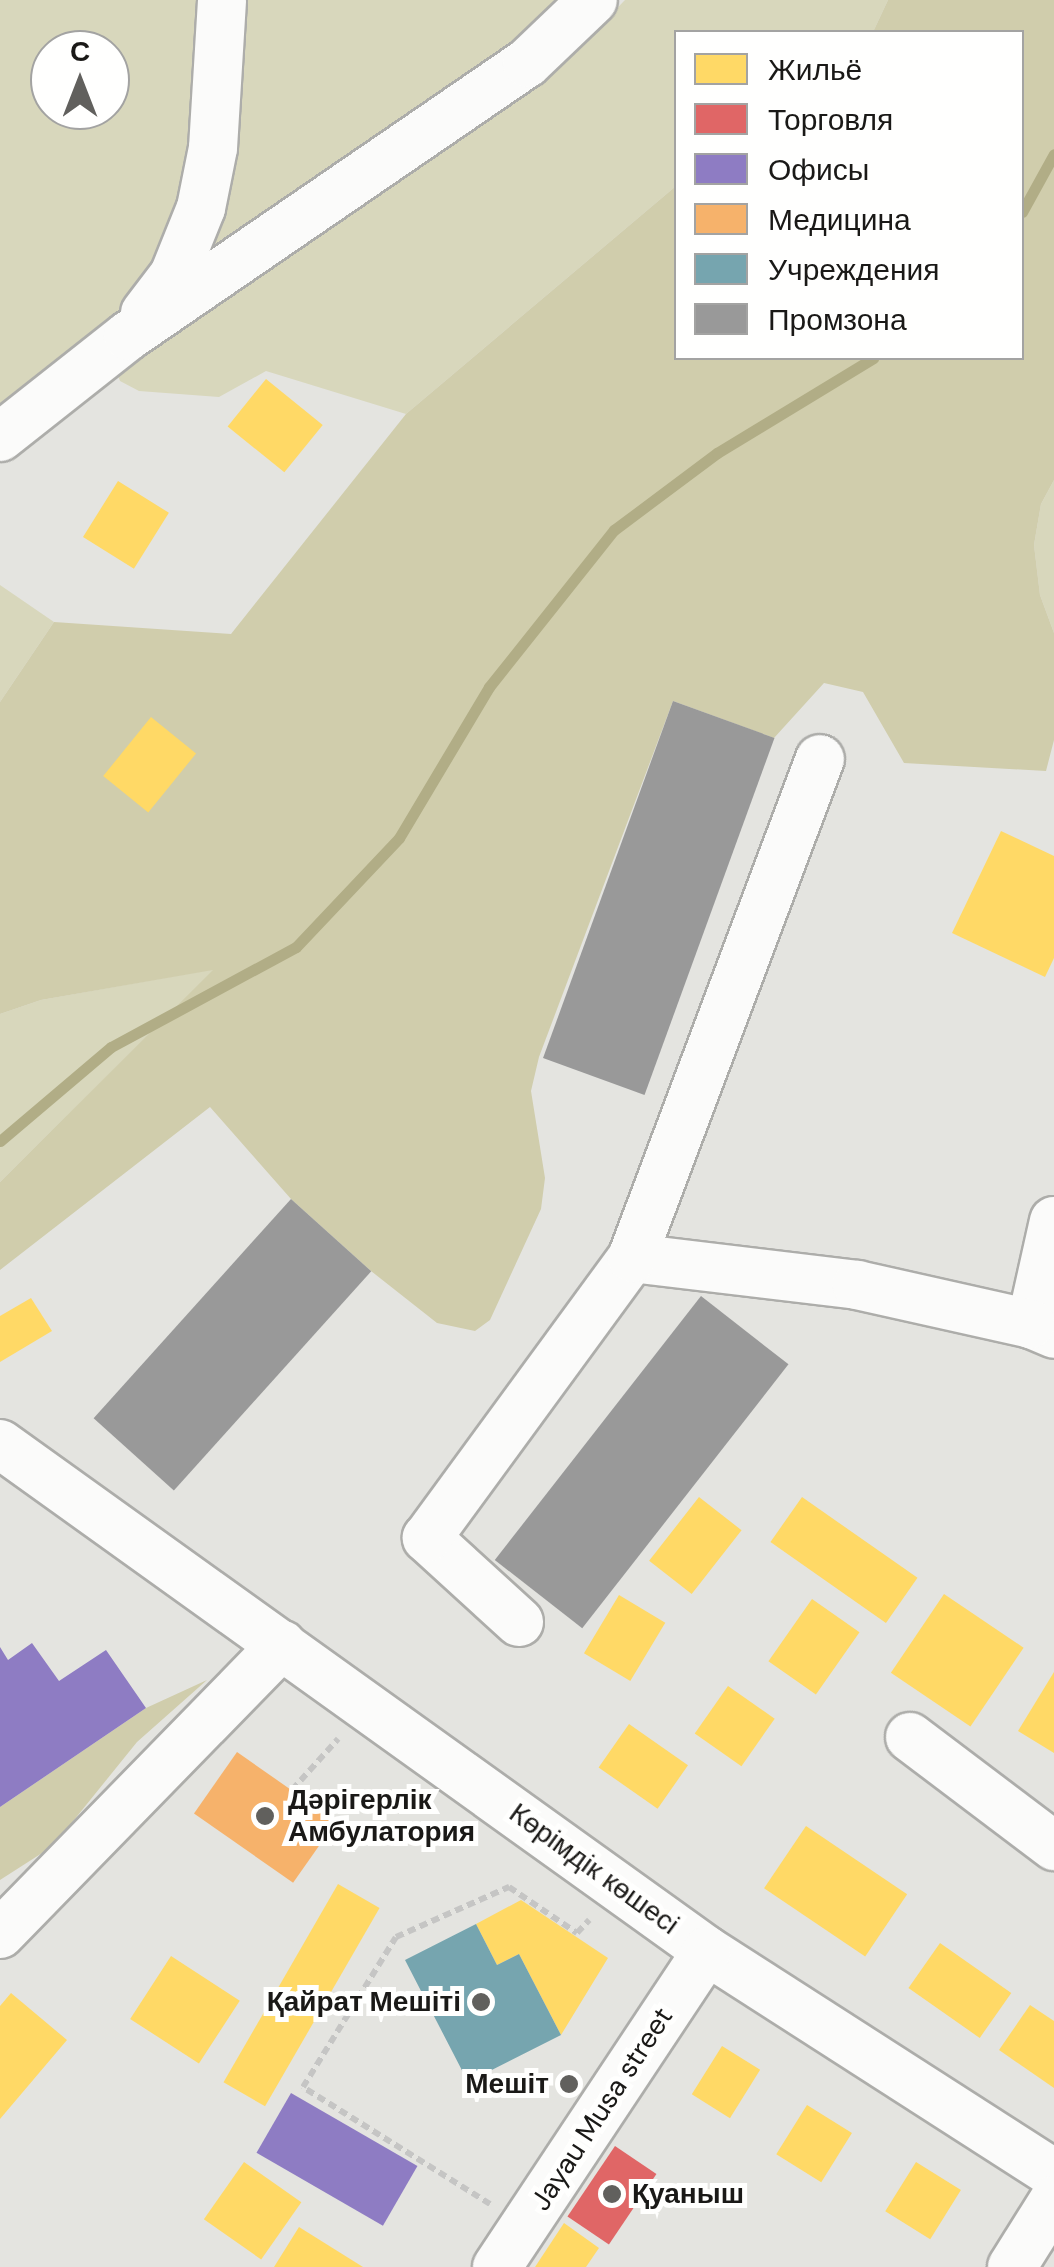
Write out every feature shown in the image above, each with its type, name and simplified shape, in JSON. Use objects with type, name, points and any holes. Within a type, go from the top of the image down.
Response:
[{"type":"street","points":[[128,336],[174,276],[200,208],[213,148],[222,0]]},
{"type":"street","points":[[0,437],[128,336],[527,63],[594,0]]},
{"type":"street","points":[[520,1622],[427,1538],[632,1258],[820,759]]},
{"type":"street","points":[[632,1258],[858,1284],[1043,1329],[1054,1221]]},
{"type":"street","name":"Көрімдік көшесі","points":[[0,1444],[708,1951],[1054,2174]]},
{"type":"street","points":[[0,1934],[282,1645]]},
{"type":"street","points":[[910,1738],[1054,1846]]},
{"type":"street","name":"Jayau Musa street","points":[[510,2248],[708,1951]]},
{"type":"street","points":[[1012,2267],[1054,2200]]},
{"type":"path","points":[[292,1790],[336,1738],[351,1749]]},
{"type":"path","points":[[510,2248],[452,2175],[303,2087],[396,1937],[508,1887],[577,1933],[586,1918],[600,1928]]},
{"type":"green space","points":[[0,0],[206,0],[202,78],[185,182],[166,245],[138,298],[106,336],[0,410]]},
{"type":"green space","points":[[234,0],[567,0],[492,71],[207,254]]},
{"type":"green space","points":[[625,0],[888,0],[874,30],[674,30],[674,188],[406,414],[266,371],[219,397],[139,391],[120,381],[116,371],[594,32]]},
{"type":"green space","points":[[1054,480],[1054,633],[1040,595],[1034,545],[1041,504]]},
{"type":"green space","points":[[0,585],[54,622],[0,702]]},
{"type":"green space","points":[[215,969],[0,1182],[0,1014],[41,1000]]},
{"type":"shaded area","points":[[888,0],[1054,0],[1054,480],[1041,504],[1034,545],[1040,595],[1054,633],[1054,740],[1046,771],[904,763],[863,692],[824,683],[774,738],[673,701],[539,1057],[531,1091],[545,1178],[541,1209],[490,1320],[475,1331],[437,1323],[371,1271],[291,1199],[210,1107],[0,1270],[0,1182],[213,970],[41,1000],[0,1014],[0,702],[54,622],[231,634],[406,414],[674,188],[674,360],[1024,360],[1024,30],[874,30]]},
{"type":"shaded area","points":[[207,1680],[137,1742],[53,1846],[0,1880],[0,1807],[146,1708]]},
{"type":"building: Жильё","points":[[266,379],[323,425],[284,472],[228,426]]},
{"type":"building: Жильё","points":[[118,481],[169,513],[134,569],[83,537]]},
{"type":"building: Жильё","points":[[151,717],[196,754],[148,813],[103,776]]},
{"type":"building: Жильё","points":[[1001,831],[1054,856],[1054,958],[1045,977],[952,933]]},
{"type":"building: Жильё","points":[[31,1298],[52,1331],[0,1362],[0,1316]]},
{"type":"building: Жильё","points":[[699,1497],[742,1530],[692,1594],[649,1561]]},
{"type":"building: Жильё","points":[[802,1497],[918,1578],[886,1623],[770,1542]]},
{"type":"building: Жильё","points":[[944,1594],[1024,1648],[970,1726],[891,1673]]},
{"type":"building: Жильё","points":[[619,1595],[665,1623],[630,1681],[584,1653]]},
{"type":"building: Жильё","points":[[812,1599],[860,1632],[816,1695],[768,1661]]},
{"type":"building: Жильё","points":[[1054,1672],[1054,1753],[1018,1731]]},
{"type":"building: Жильё","points":[[728,1686],[775,1719],[741,1766],[695,1734]]},
{"type":"building: Жильё","points":[[629,1724],[688,1765],[658,1809],[599,1767]]},
{"type":"building: Жильё","points":[[806,1826],[907,1894],[865,1956],[764,1888]]},
{"type":"building: Жильё","points":[[338,1884],[380,1908],[265,2106],[224,2082]]},
{"type":"building: Жильё","points":[[521,1900],[608,1958],[561,2035],[519,1954],[497,1965],[476,1924]]},
{"type":"building: Жильё","points":[[940,1943],[1011,1993],[980,2038],[908,1988]]},
{"type":"building: Жильё","points":[[171,1956],[240,2001],[199,2064],[130,2019]]},
{"type":"building: Жильё","points":[[11,1993],[67,2040],[0,2119],[0,2006]]},
{"type":"building: Жильё","points":[[1030,2005],[1054,2021],[1054,2088],[999,2050]]},
{"type":"building: Жильё","points":[[722,2046],[760,2070],[730,2118],[692,2094]]},
{"type":"building: Жильё","points":[[807,2105],[852,2133],[821,2182],[776,2154]]},
{"type":"building: Жильё","points":[[244,2162],[301,2202],[261,2259],[204,2219]]},
{"type":"building: Жильё","points":[[916,2162],[961,2190],[930,2239],[885,2211]]},
{"type":"building: Жильё","points":[[564,2223],[599,2248],[586,2267],[535,2267]]},
{"type":"building: Жильё","points":[[299,2227],[363,2267],[274,2267]]},
{"type":"building: Торговля","points":[[615,2146],[656,2174],[609,2244],[567,2216]]},
{"type":"building: Офисы","points":[[32,1643],[59,1681],[106,1650],[146,1708],[0,1807],[0,1647],[8,1660]]},
{"type":"building: Офисы","points":[[291,2093],[417,2166],[383,2226],[256,2153]]},
{"type":"building: Медицина","points":[[237,1752],[336,1821],[293,1883],[194,1813]]},
{"type":"building: Учреждения","points":[[476,1924],[497,1965],[519,1954],[561,2035],[468,2082],[405,1960]]},
{"type":"building: Промзона","points":[[673,701],[774,738],[645,1095],[543,1058]]},
{"type":"building: Промзона","points":[[291,1199],[371,1271],[174,1490],[94,1418]]},
{"type":"building: Промзона","points":[[701,1296],[788,1364],[582,1628],[495,1560]]},
{"type":"waterway","points":[[1024,208],[1054,154]]},
{"type":"waterway","points":[[0,1141],[111,1047],[296,947],[399,838],[489,687],[614,530],[717,453],[870,360]]},
{"type":"place","name":"Дәрігерлік Амбулатория","points":[[265,1816]]},
{"type":"place","name":"Қайрат Мешіті","points":[[481,2002]]},
{"type":"place","name":"Мешіт","points":[[569,2084]]},
{"type":"place","name":"Қуаныш","points":[[612,2194]]}]
